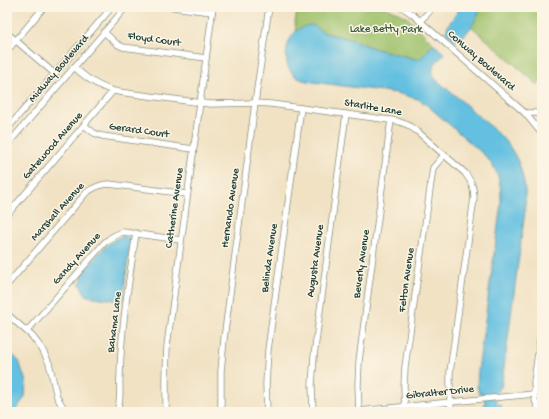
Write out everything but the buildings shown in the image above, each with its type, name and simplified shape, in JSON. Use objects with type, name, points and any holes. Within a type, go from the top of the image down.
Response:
[{"type":"street","points":[[7,50],[44,7]]},
{"type":"street","name":"Midway Boulevard","points":[[7,129],[112,7]]},
{"type":"street","name":"Midway Boulevard","points":[[7,145],[126,7]]},
{"type":"street","points":[[173,7],[212,10]]},
{"type":"street","name":"Hernando Avenue","points":[[221,412],[221,371],[224,339],[269,7]]},
{"type":"street","name":"Conway Boulevard","points":[[402,7],[412,14],[525,113],[542,134]]},
{"type":"street","points":[[420,21],[432,7]]},
{"type":"street","name":"Catherine Avenue","points":[[166,412],[167,346],[212,10]]},
{"type":"street","points":[[7,32],[55,74]]},
{"type":"street","name":"Floyd Court","points":[[104,32],[117,44],[123,47],[206,58]]},
{"type":"street","name":"Starlite Lane","points":[[74,67],[91,81],[113,91],[200,103],[220,104],[255,102],[391,120],[413,128],[465,173],[471,181],[474,189],[474,198],[450,372],[450,402],[452,412]]},
{"type":"street","name":"Gatewood Avenue","points":[[7,215],[113,91]]},
{"type":"street","name":"Belinda Avenue","points":[[267,412],[266,384],[268,350],[301,108]]},
{"type":"street","points":[[525,113],[542,113]]},
{"type":"street","name":"Augusta Avenue","points":[[313,412],[312,385],[314,356],[346,114]]},
{"type":"street","name":"Beverly Avenue","points":[[359,412],[359,361],[391,120]]},
{"type":"street","name":"Gerard Court","points":[[84,125],[94,133],[102,136],[193,149]]},
{"type":"street","name":"Felton Avenue","points":[[405,409],[405,367],[433,168],[444,155]]},
{"type":"street","name":"Marshall Avenue","points":[[7,285],[86,193],[94,187],[101,184],[110,184],[187,194]]},
{"type":"street","name":"Gandy Avenue","points":[[27,332],[110,237],[123,232],[181,240]]},
{"type":"street","name":"Bahama Lane","points":[[116,412],[120,403],[122,342],[136,233]]},
{"type":"street","points":[[7,314],[38,342],[51,370],[57,397],[66,412]]},
{"type":"street","points":[[539,412],[534,394],[534,382],[540,354],[542,325]]},
{"type":"street","name":"Gibralter Drive","points":[[348,412],[405,409],[450,402],[534,394]]},
{"type":"green space","name":"Lake Betty Park","points":[[298,7],[383,7],[407,17],[439,49],[433,44],[420,59],[416,59],[376,49],[350,39],[325,33],[318,28],[301,28],[296,31],[295,22]]},
{"type":"green space","points":[[482,7],[542,7],[542,78],[538,85],[471,26]]},
{"type":"water","points":[[460,7],[482,7],[469,30],[457,41],[446,32],[448,25]]},
{"type":"water","points":[[311,25],[325,33],[350,39],[376,49],[416,59],[420,59],[433,44],[445,54],[434,65],[433,75],[435,79],[498,134],[516,157],[524,182],[525,211],[503,375],[501,387],[496,393],[496,403],[501,405],[503,412],[482,412],[481,408],[485,404],[484,394],[479,393],[477,386],[501,204],[498,176],[488,159],[482,153],[427,105],[418,99],[397,93],[308,81],[295,76],[288,67],[287,63],[286,56],[288,44],[294,33],[304,26]]},
{"type":"water","points":[[124,236],[129,238],[130,243],[123,300],[87,296],[80,285],[82,274],[106,246]]},
{"type":"water","points":[[7,350],[19,361],[26,382],[25,397],[15,411],[12,412],[7,412]]}]
